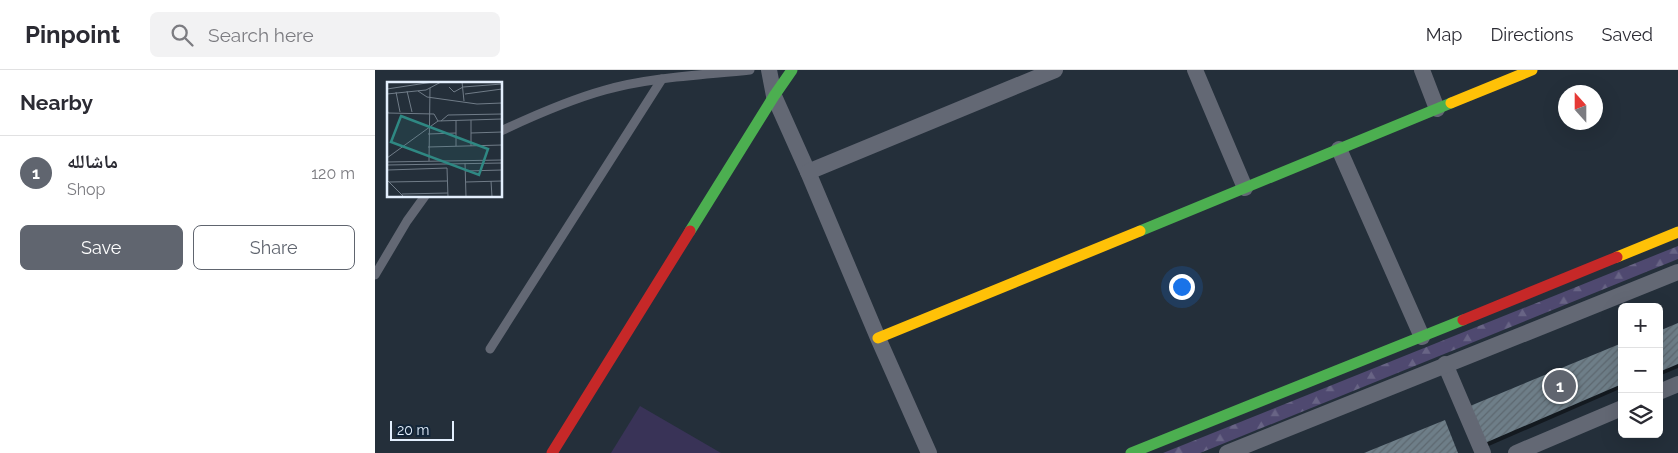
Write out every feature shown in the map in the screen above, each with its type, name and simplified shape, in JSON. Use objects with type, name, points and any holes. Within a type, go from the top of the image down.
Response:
[{"type":"street","points":[[769,70],[774,96],[929,453]]},
{"type":"street","points":[[552,453],[792,70]]},
{"type":"street","points":[[808,172],[1055,70]]},
{"type":"street","points":[[1195,70],[1245,188]]},
{"type":"street","points":[[1422,70],[1437,109]]},
{"type":"street","points":[[878,338],[1532,70]]},
{"type":"street","points":[[1339,149],[1422,337]]},
{"type":"street","points":[[1131,453],[1678,232]]},
{"type":"street","points":[[1227,453],[1678,272]]},
{"type":"street","points":[[1445,364],[1483,453]]},
{"type":"street","points":[[1663,390],[1678,384]]},
{"type":"street","points":[[1516,453],[1618,410]]},
{"type":"lane","points":[[503,130],[546,111],[606,90],[662,79],[750,70]]},
{"type":"lane","points":[[490,349],[662,79]]},
{"type":"lane","points":[[375,274],[407,221],[424,198]]},
{"type":"green space","points":[[1678,246],[1678,259],[1210,449],[1200,453],[1163,453]]},
{"type":"shaded area","points":[[640,406],[721,453],[611,453]]},
{"type":"building","points":[[1678,323],[1678,364],[1663,370],[1663,348],[1663,329]]},
{"type":"building","points":[[1618,345],[1618,386],[1485,443],[1470,406]]},
{"type":"building","points":[[1445,420],[1458,453],[1364,453]]},
{"type":"traffic: fast","points":[[690,231],[792,70]]},
{"type":"traffic: fast","points":[[1140,231],[1451,103]]},
{"type":"traffic: fast","points":[[1131,453],[1463,320]]},
{"type":"traffic: slow","points":[[1451,103],[1532,70]]},
{"type":"traffic: slow","points":[[878,338],[1140,231]]},
{"type":"traffic: slow","points":[[1617,257],[1678,232]]},
{"type":"traffic: jam","points":[[552,453],[690,231]]},
{"type":"traffic: jam","points":[[1463,320],[1617,257]]},
{"type":"place","name":"ماشالله","points":[[1560,386]]}]
